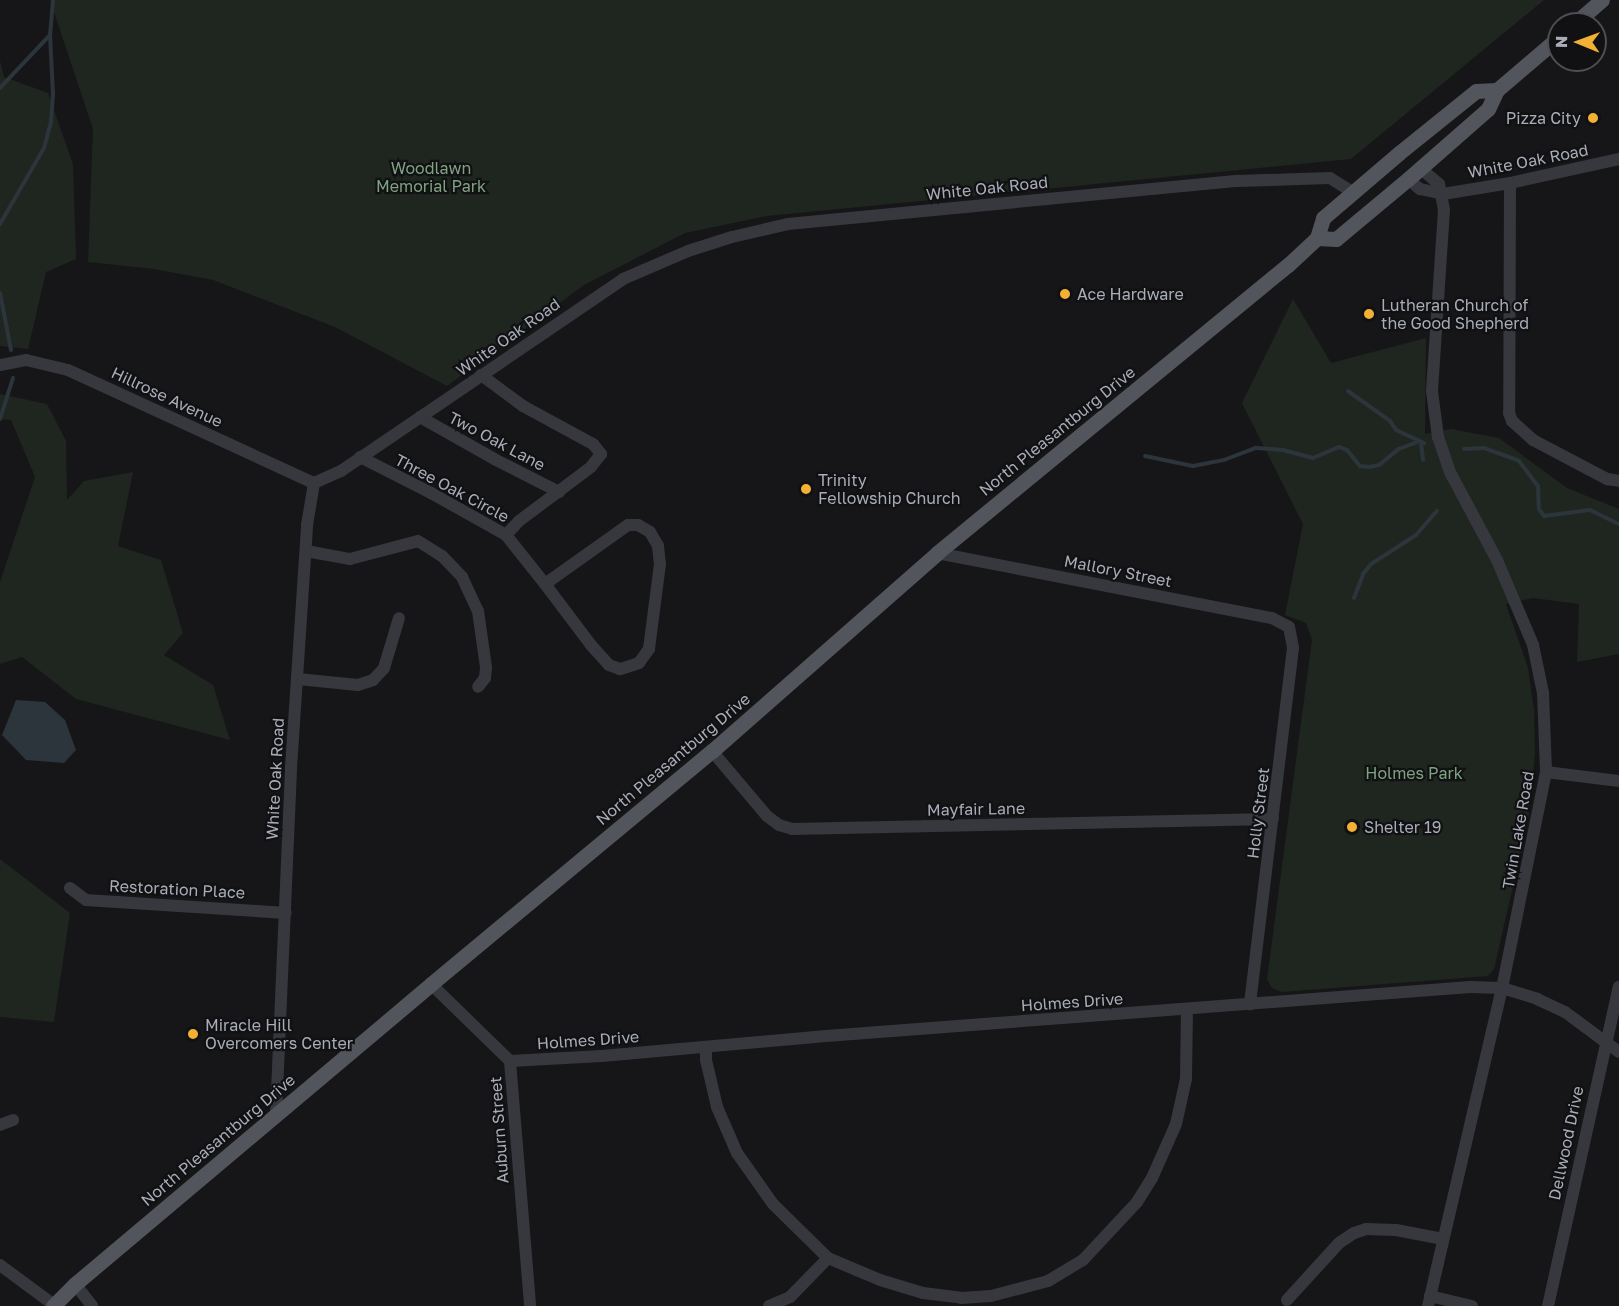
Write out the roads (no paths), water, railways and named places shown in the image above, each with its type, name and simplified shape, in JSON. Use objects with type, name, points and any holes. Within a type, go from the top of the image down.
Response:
[{"type":"main road","points":[[1588,12],[1602,0]]},
{"type":"main road","name":"North Pleasantburg Drive","points":[[1317,238],[1336,239],[1488,109],[1497,90],[1547,47]]},
{"type":"main road","name":"North Pleasantburg Drive","points":[[54,1305],[75,1284],[276,1114],[712,751],[937,553],[1317,238],[1323,218],[1476,91],[1497,90]]},
{"type":"street","name":"White Oak Road","points":[[1408,178],[1420,189],[1443,194],[1618,161]]},
{"type":"street","points":[[1420,168],[1439,184],[1443,194]]},
{"type":"street","name":"White Oak Road","points":[[276,1114],[291,768],[307,525],[314,483],[360,458],[623,279],[710,243],[788,224],[1238,181],[1330,178],[1354,193]]},
{"type":"street","points":[[1510,183],[1509,413],[1512,420],[1533,440],[1608,479],[1619,481]]},
{"type":"street","name":"Twin Lake Road","points":[[1429,1301],[1502,988],[1546,772],[1545,719],[1536,654],[1505,577],[1447,466],[1438,437],[1432,391],[1444,211],[1443,194]]},
{"type":"street","name":"Hillrose Avenue","points":[[0,365],[26,360],[68,370],[314,483]]},
{"type":"street","points":[[481,375],[523,406],[600,450],[601,454],[591,467],[519,521],[506,536]]},
{"type":"street","name":"Two Oak Lane","points":[[420,417],[559,492]]},
{"type":"street","name":"Three Oak Circle","points":[[360,458],[431,493],[506,536],[609,665],[620,669],[630,667],[643,659],[649,649],[660,564],[658,546],[647,529],[638,525],[623,527],[545,584]]},
{"type":"street","points":[[306,551],[350,559],[418,541],[442,556],[462,577],[478,611],[486,673],[478,687]]},
{"type":"street","name":"Mallory Street","points":[[937,553],[1272,618],[1289,627]]},
{"type":"street","points":[[297,679],[358,684],[373,680],[384,668],[399,618]]},
{"type":"street","name":"Holly Street","points":[[1250,1004],[1293,648],[1289,627]]},
{"type":"street","name":"Mayfair Lane","points":[[712,751],[767,816],[779,825],[792,829],[1274,819]]},
{"type":"street","points":[[1546,772],[1619,781]]},
{"type":"street","name":"Restoration Place","points":[[70,888],[86,900],[286,912]]},
{"type":"street","name":"Auburn Street","points":[[431,984],[510,1061],[530,1306]]},
{"type":"street","name":"Holmes Drive","points":[[510,1061],[705,1048],[826,1036],[1470,987],[1502,988],[1537,999],[1565,1012],[1619,1052]]},
{"type":"street","name":"Dellwood Drive","points":[[1548,1306],[1605,1041],[1619,987]]},
{"type":"street","points":[[705,1048],[705,1060],[717,1107],[737,1153],[773,1204],[828,1258],[903,1288],[961,1298],[999,1295],[1048,1281],[1083,1260],[1137,1202],[1164,1153],[1176,1124],[1186,1079],[1187,1010]]},
{"type":"street","points":[[0,1125],[13,1120]]},
{"type":"street","points":[[1287,1300],[1339,1243],[1354,1233],[1366,1229],[1396,1230],[1443,1239]]},
{"type":"street","points":[[769,1306],[790,1296],[828,1258]]},
{"type":"street","points":[[0,1266],[54,1305]]},
{"type":"street","points":[[75,1284],[92,1306]]},
{"type":"street","points":[[1429,1301],[1472,1306]]},
{"type":"waterway","points":[[0,224],[44,148],[51,122],[53,94],[50,35],[53,0]]},
{"type":"waterway","points":[[0,88],[49,36]]},
{"type":"waterway","points":[[0,293],[11,350]]},
{"type":"waterway","points":[[0,419],[13,378]]},
{"type":"waterway","points":[[1348,391],[1390,421],[1396,430],[1424,443]]},
{"type":"waterway","points":[[1145,456],[1193,466],[1224,460],[1256,448],[1283,450],[1313,458],[1339,447],[1347,450],[1360,466],[1370,467],[1379,465],[1399,449],[1417,442]]},
{"type":"waterway","points":[[1421,443],[1423,460]]},
{"type":"waterway","points":[[1464,449],[1484,448],[1519,461],[1538,486],[1539,509],[1544,516],[1590,510],[1619,524]]},
{"type":"waterway","points":[[1354,598],[1363,574],[1371,564],[1416,535],[1437,511]]},
{"type":"place","name":"Pizza City","points":[[1593,118]]},
{"type":"place","name":"Ace Hardware","points":[[1065,294]]},
{"type":"place","name":"Lutheran Church of the Good Shepherd","points":[[1369,314]]},
{"type":"place","name":"Trinity Fellowship Church","points":[[806,489]]},
{"type":"place","name":"Shelter 19","points":[[1352,827]]},
{"type":"place","name":"Miracle Hill Overcomers Center","points":[[193,1034]]},
{"type":"park label","name":"Woodlawn Memorial Park","points":[[431,177]]},
{"type":"park label","name":"Holmes Park","points":[[1414,773]]}]
